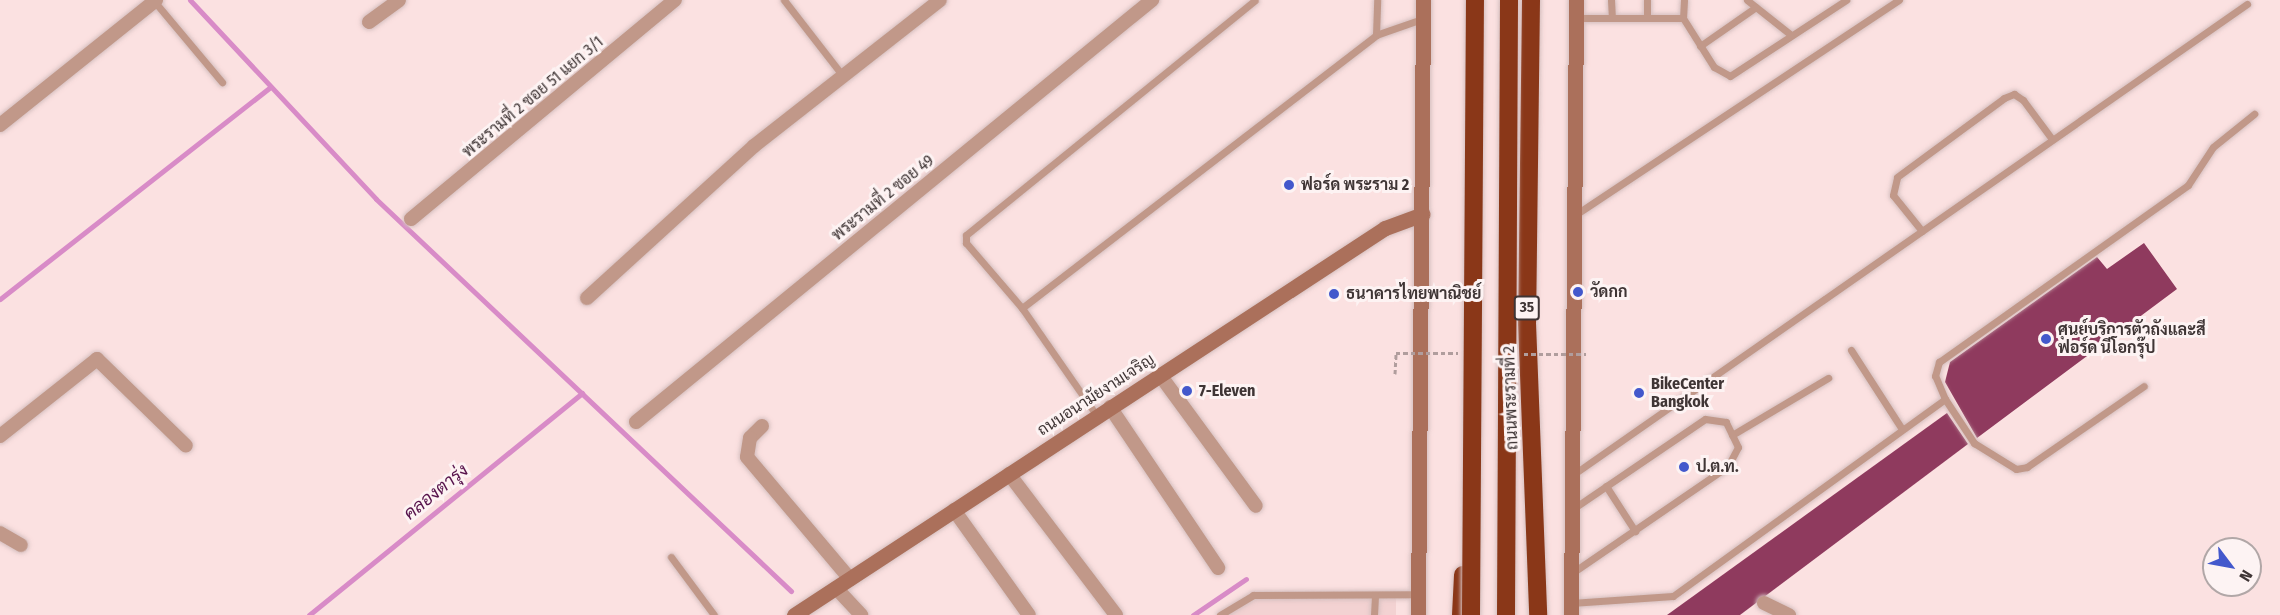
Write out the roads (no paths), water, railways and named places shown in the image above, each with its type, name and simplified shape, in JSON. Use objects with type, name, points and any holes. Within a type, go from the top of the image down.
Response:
[{"type":"highway","points":[[1468,0],[1474,60]]},
{"type":"highway","points":[[1461,615],[1469,470],[1468,0]]},
{"type":"highway","points":[[1471,615],[1475,0]]},
{"type":"highway","points":[[1506,615],[1509,0]]},
{"type":"highway","points":[[1509,59],[1516,0]]},
{"type":"highway","name":"ถนนพระรามที่ 2","points":[[1531,0],[1527,323],[1538,610]]},
{"type":"main road","points":[[1419,615],[1423,0]]},
{"type":"main road","points":[[1571,609],[1574,508],[1576,0]]},
{"type":"main road","name":"ถนนอนามัยงามเจริญ","points":[[794,615],[1385,228],[1423,214]]},
{"type":"street","points":[[369,22],[399,0]]},
{"type":"street","name":"พระรามที่ 2 ซอย 51 แยก 3/1","points":[[411,219],[675,0]]},
{"type":"street","points":[[587,298],[754,146],[940,0]]},
{"type":"street","name":"พระรามที่ 2 ซอย 49","points":[[636,422],[1152,0]]},
{"type":"street","points":[[0,125],[155,1]]},
{"type":"street","points":[[0,436],[97,359],[186,446]]},
{"type":"street","points":[[1160,375],[1256,506]]},
{"type":"street","points":[[1104,411],[1218,568]]},
{"type":"street","points":[[762,426],[750,438],[747,457],[850,579]]},
{"type":"street","points":[[1009,474],[1116,615]]},
{"type":"street","points":[[954,510],[1029,615]]},
{"type":"street","points":[[0,533],[21,545]]},
{"type":"street","points":[[836,588],[861,615]]},
{"type":"street","points":[[1764,603],[1789,615]]},
{"type":"lane","points":[[784,0],[844,76]]},
{"type":"lane","points":[[1104,411],[1022,308],[966,243],[974,224],[1255,0]]},
{"type":"lane","points":[[1376,35],[1377,0]]},
{"type":"lane","points":[[1611,0],[1612,18]]},
{"type":"lane","points":[[1647,0],[1647,18]]},
{"type":"lane","points":[[1684,0],[1683,18],[1714,67],[1730,76],[1846,0]]},
{"type":"lane","points":[[1747,0],[1791,34]]},
{"type":"lane","points":[[1575,215],[1899,0]]},
{"type":"lane","points":[[155,1],[222,81]]},
{"type":"lane","points":[[1574,474],[2247,4]]},
{"type":"lane","points":[[1701,45],[1756,7]]},
{"type":"lane","points":[[1576,18],[1683,18]]},
{"type":"lane","points":[[1022,308],[1376,35],[1424,19]]},
{"type":"lane","points":[[1922,231],[1893,195],[1897,177],[2004,98],[2014,94],[2023,100],[2052,139]]},
{"type":"lane","points":[[2144,386],[2027,467],[2016,469],[1974,442],[1945,399],[1935,376],[1939,362],[2188,185],[2213,147],[2254,114]]},
{"type":"lane","points":[[1851,350],[1902,429]]},
{"type":"lane","points":[[1732,435],[1828,378]]},
{"type":"lane","points":[[1571,609],[1659,601],[1674,596],[1945,399]]},
{"type":"lane","points":[[1572,573],[1728,466],[1738,447],[1726,422],[1705,419],[1574,508]]},
{"type":"lane","points":[[1606,486],[1635,531]]},
{"type":"lane","points":[[671,557],[714,615]]},
{"type":"lane","points":[[1220,615],[1253,595],[1419,594]]},
{"type":"lane","points":[[1374,615],[1375,596]]},
{"type":"waterway","points":[[190,0],[376,199],[791,591]]},
{"type":"waterway","points":[[0,299],[269,88]]},
{"type":"waterway","name":"คลองตารุ่ง","points":[[309,615],[582,393]]},
{"type":"waterway","points":[[1193,615],[1246,579]]},
{"type":"place","name":"ฟอร์ด พระราม 2","points":[[1289,185]]},
{"type":"place","name":"วัดกก","points":[[1578,292]]},
{"type":"place","name":"ธนาคารไทยพาณิชย์","points":[[1334,294]]},
{"type":"place","name":"ศูนย์บริการตัวถังและสี ฟอร์ด นีโอกรุ๊ป","points":[[2046,339]]},
{"type":"place","name":"7-Eleven","points":[[1187,391]]},
{"type":"place","name":"BikeCenter Bangkok","points":[[1639,393]]},
{"type":"place","name":"ป.ต.ท.","points":[[1684,467]]}]
